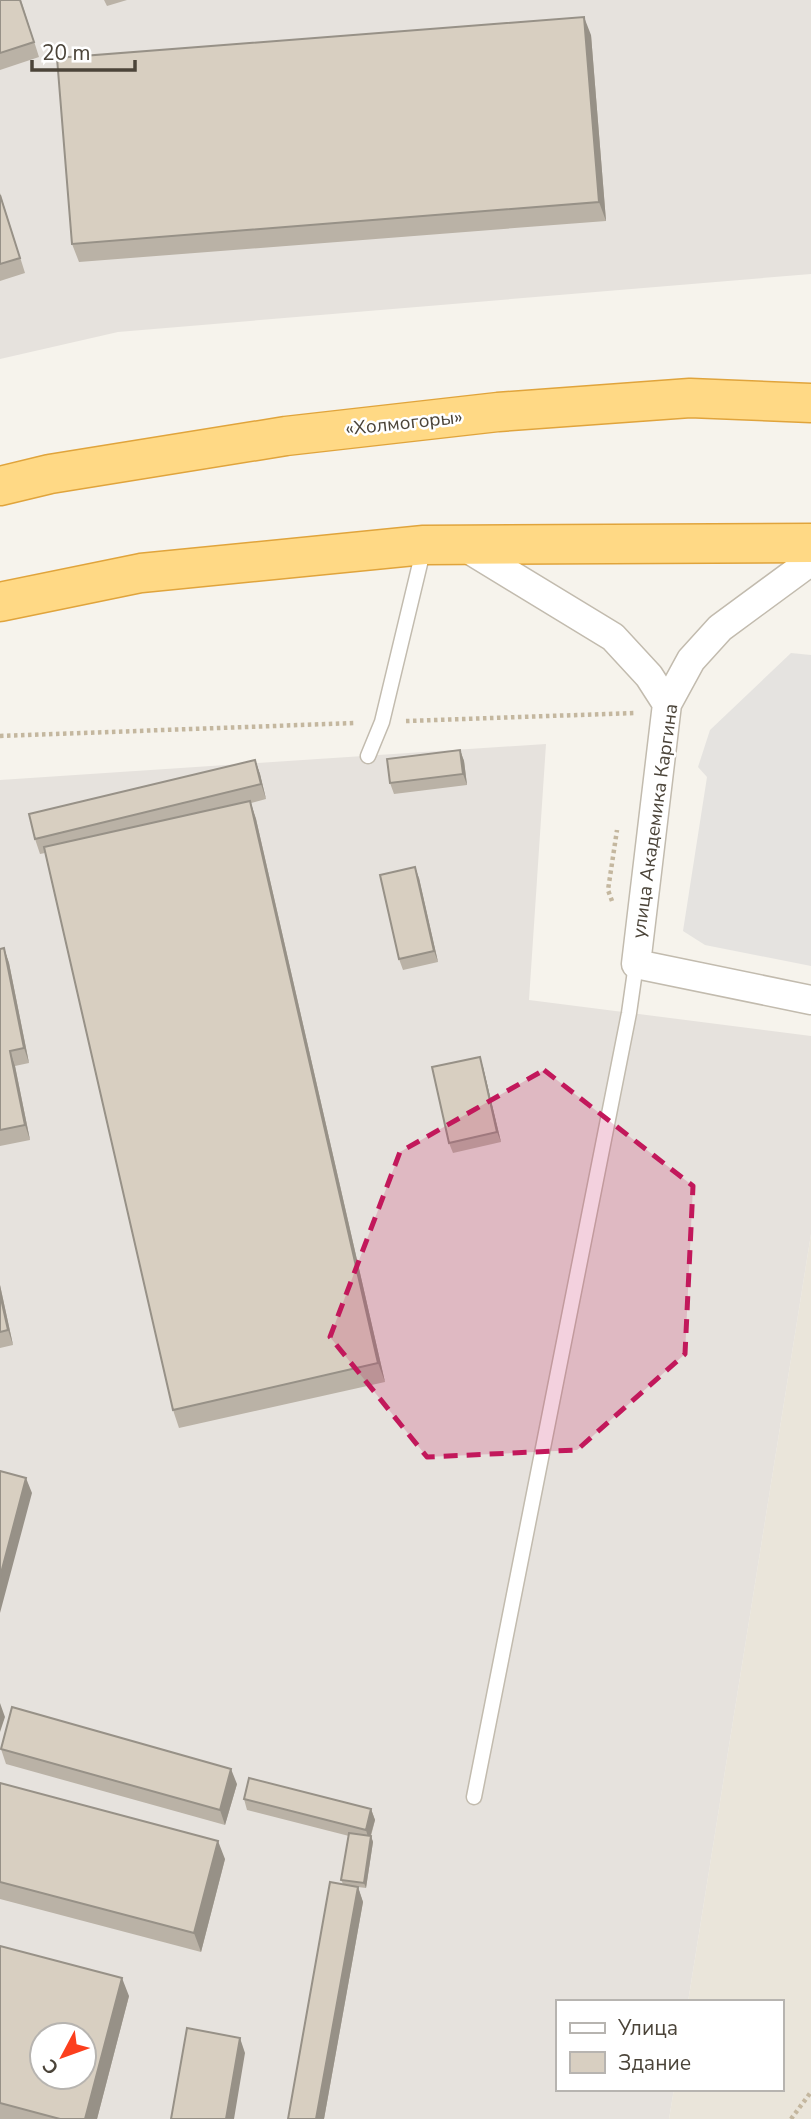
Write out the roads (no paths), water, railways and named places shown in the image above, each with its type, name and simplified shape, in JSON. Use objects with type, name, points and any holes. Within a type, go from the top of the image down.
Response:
[{"type":"highway","name":"«Холмогоры»","points":[[0,486],[50,474],[286,436],[498,412],[690,398],[811,404]]},
{"type":"highway","points":[[0,602],[141,573],[424,545],[811,543]]},
{"type":"street","points":[[462,545],[613,637],[649,676],[667,704]]},
{"type":"street","name":"улица Академика Каргина","points":[[811,561],[720,628],[691,660],[667,704],[636,964],[811,1000]]},
{"type":"lane","points":[[368,756],[382,722],[424,545]]},
{"type":"lane","points":[[474,1797],[629,1013],[636,964]]}]
